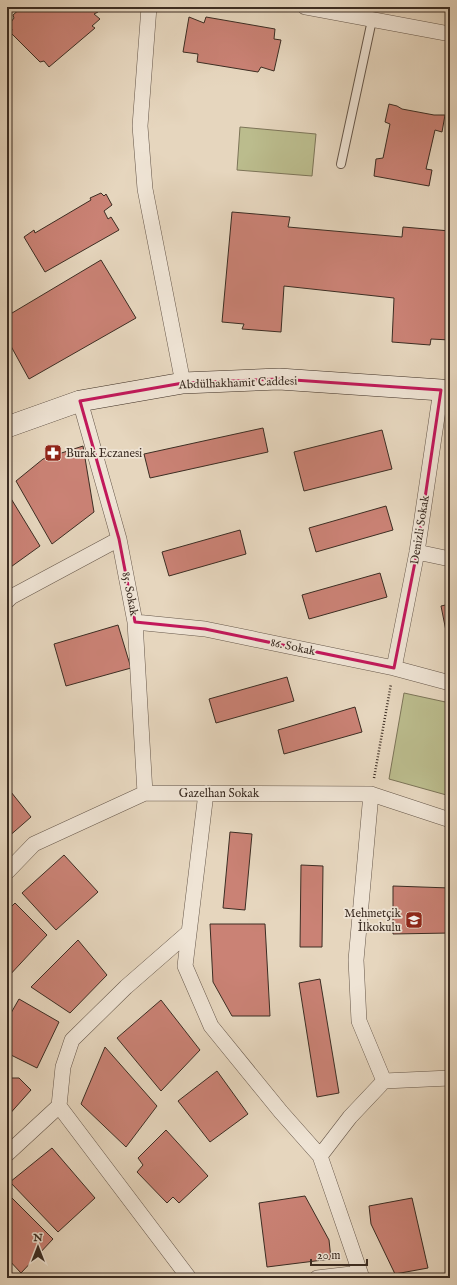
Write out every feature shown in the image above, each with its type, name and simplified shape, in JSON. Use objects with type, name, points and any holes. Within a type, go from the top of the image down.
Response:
[{"type":"main road","name":"Abdülhakhamit Caddesi","points":[[7,427],[80,402],[184,383],[279,379],[445,391]]},
{"type":"street","points":[[149,7],[140,126],[145,189],[184,383]]},
{"type":"street","points":[[305,7],[450,34]]},
{"type":"street","name":"Denizli Sokak","points":[[394,668],[417,552],[445,391]]},
{"type":"street","name":"85. Sokak","points":[[80,402],[119,539],[135,622],[145,793]]},
{"type":"street","points":[[7,601],[119,539]]},
{"type":"street","points":[[417,552],[450,558]]},
{"type":"street","name":"86. Sokak","points":[[135,622],[205,629],[394,668],[450,682]]},
{"type":"street","name":"Gazelhan Sokak","points":[[7,872],[13,857],[34,844],[145,793],[371,794],[450,820]]},
{"type":"street","points":[[206,793],[185,966],[211,1026],[281,1112],[320,1156],[361,1276],[317,1278]]},
{"type":"street","points":[[371,794],[356,960],[360,1021],[384,1081]]},
{"type":"street","points":[[7,1154],[59,1106],[63,1067],[72,1040],[126,987],[189,932]]},
{"type":"street","points":[[320,1156],[350,1117],[384,1081],[450,1078]]},
{"type":"street","points":[[59,1106],[189,1278]]},
{"type":"lane","points":[[341,164],[372,20]]},
{"type":"path","points":[[371,794],[394,668]]},
{"type":"highlighted area","points":[[279,379],[441,390],[417,552],[394,668],[205,629],[135,622],[119,539],[80,401],[183,383]]},
{"type":"green space","points":[[240,127],[316,134],[312,176],[237,170]]},
{"type":"green space","points":[[404,693],[450,703],[450,796],[389,779]]},
{"type":"building","points":[[22,7],[93,7],[98,12],[94,14],[100,19],[92,26],[95,28],[49,67],[44,61],[40,62],[11,33],[12,29],[8,26],[14,18],[13,15]]},
{"type":"building","points":[[189,17],[204,23],[206,17],[275,29],[274,39],[281,40],[274,71],[261,67],[258,72],[197,62],[198,54],[183,52]]},
{"type":"building","points":[[389,104],[402,109],[434,115],[445,115],[442,132],[435,130],[426,169],[432,170],[429,186],[374,176],[376,159],[383,158],[390,124],[385,122]]},
{"type":"building","points":[[101,193],[104,196],[106,194],[112,205],[104,211],[108,219],[111,217],[119,230],[45,272],[24,237],[34,230],[35,233],[91,200],[90,198]]},
{"type":"building","points":[[232,212],[290,217],[288,227],[402,237],[403,227],[450,231],[450,340],[431,339],[430,345],[392,342],[394,298],[284,286],[281,332],[242,329],[244,324],[222,322]]},
{"type":"building","points":[[101,260],[136,318],[29,379],[7,339],[7,316]]},
{"type":"building","points":[[263,428],[268,452],[150,478],[144,454]]},
{"type":"building","points":[[382,430],[392,469],[304,491],[294,452]]},
{"type":"building","points":[[83,446],[94,512],[52,544],[16,481],[43,459]]},
{"type":"building","points":[[7,492],[40,546],[8,569],[7,567]]},
{"type":"building","points":[[386,506],[393,530],[316,552],[309,528]]},
{"type":"building","points":[[240,530],[246,554],[169,576],[162,552]]},
{"type":"building","points":[[380,573],[387,597],[309,619],[302,595]]},
{"type":"building","points":[[450,604],[450,630],[446,631],[441,606]]},
{"type":"building","points":[[118,625],[131,668],[66,686],[54,644]]},
{"type":"building","points":[[287,677],[294,701],[216,723],[209,699]]},
{"type":"building","points":[[355,707],[362,732],[284,754],[278,730]]},
{"type":"building","points":[[7,787],[31,817],[7,838]]},
{"type":"building","points":[[230,832],[252,834],[245,910],[223,908]]},
{"type":"building","points":[[64,855],[98,892],[56,930],[22,893]]},
{"type":"building","points":[[301,865],[323,866],[322,947],[300,947]]},
{"type":"building","points":[[393,886],[450,888],[450,933],[393,934]]},
{"type":"building","points":[[15,903],[47,935],[7,978],[7,911]]},
{"type":"building","points":[[210,924],[265,924],[270,1016],[232,1016],[213,982]]},
{"type":"building","points":[[78,940],[107,975],[70,1013],[31,987]]},
{"type":"building","points":[[320,979],[339,1093],[317,1097],[299,983]]},
{"type":"building","points":[[19,999],[59,1022],[37,1068],[7,1053],[7,1020]]},
{"type":"building","points":[[161,1000],[200,1050],[161,1091],[117,1038]]},
{"type":"building","points":[[105,1047],[157,1106],[126,1147],[81,1104]]},
{"type":"building","points":[[217,1071],[248,1114],[210,1142],[178,1101]]},
{"type":"building","points":[[7,1075],[12,1078],[19,1078],[31,1090],[7,1117]]},
{"type":"building","points":[[446,1100],[450,1100],[450,1123]]},
{"type":"building","points":[[166,1130],[208,1176],[179,1203],[173,1197],[167,1203],[137,1172],[143,1165],[138,1158]]},
{"type":"building","points":[[52,1148],[95,1198],[58,1232],[10,1182]]},
{"type":"building","points":[[7,1193],[53,1239],[21,1273],[7,1258]]},
{"type":"building","points":[[305,1196],[329,1240],[331,1259],[267,1267],[259,1203]]},
{"type":"building","points":[[412,1198],[428,1268],[395,1274],[371,1224],[369,1206]]},
{"type":"place","name":"Burak Eczanesi","points":[[53,453]]},
{"type":"place","name":"Mehmetçik İlkokulu","points":[[414,920]]}]
